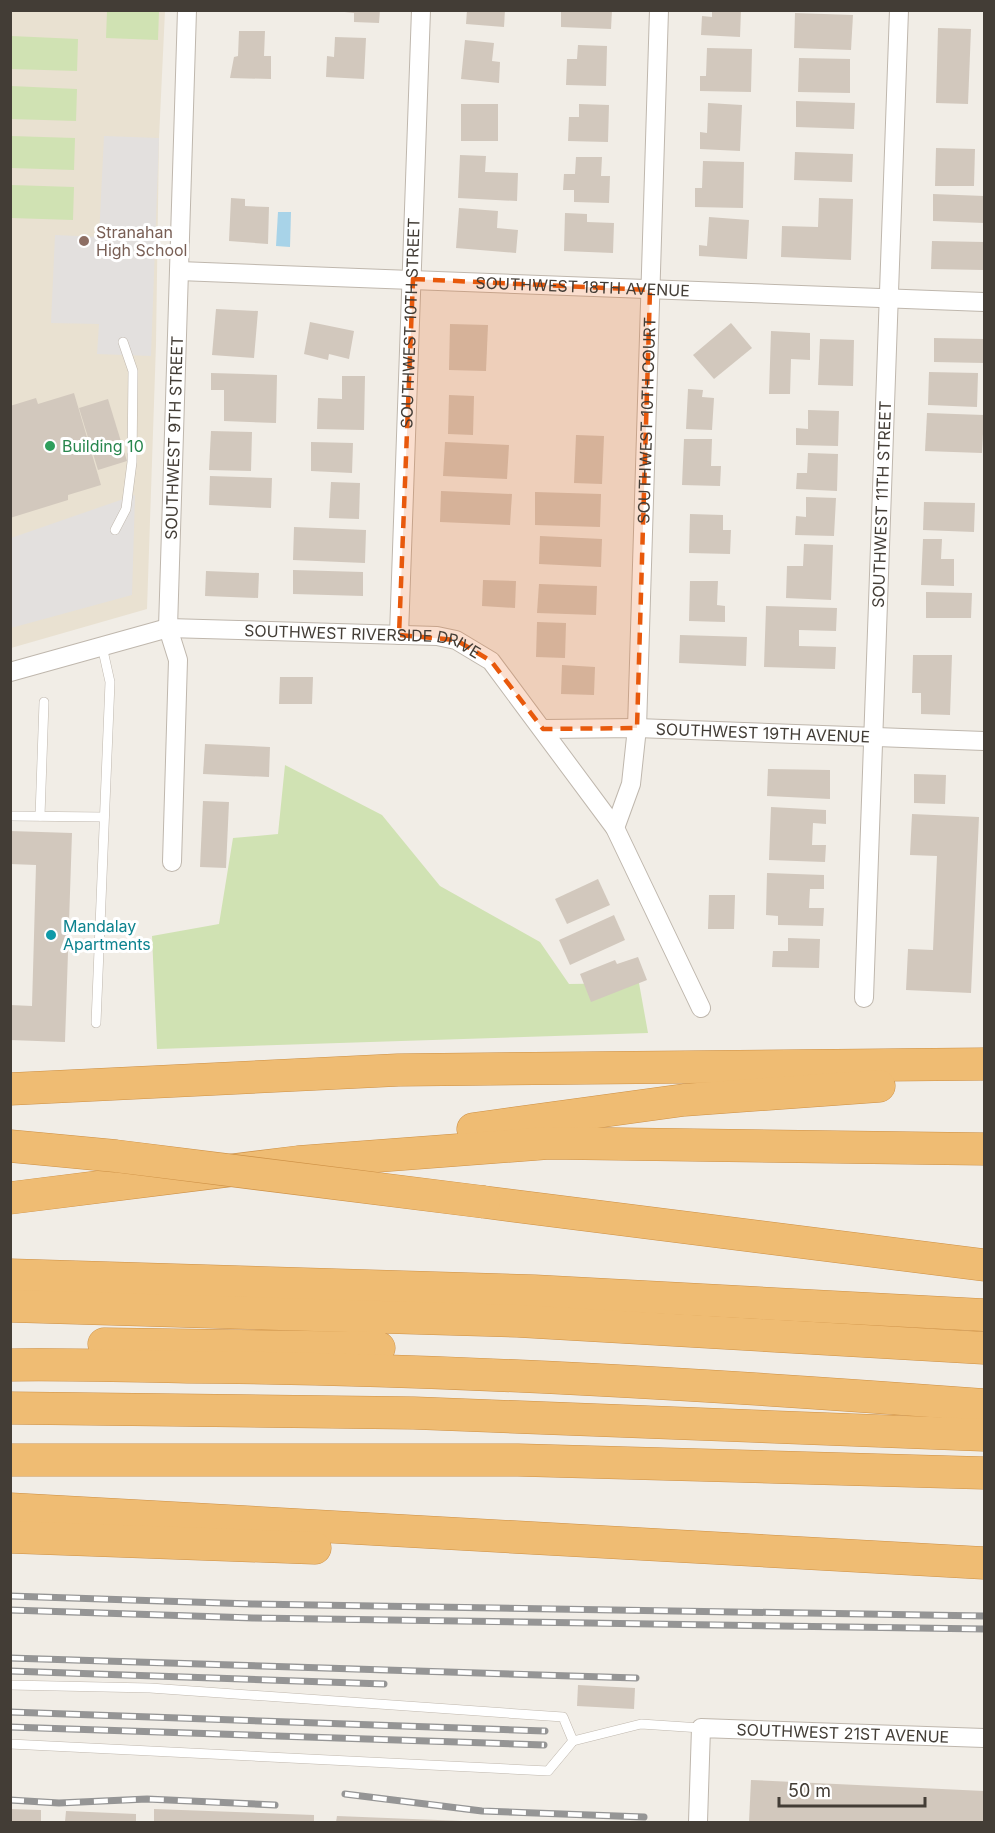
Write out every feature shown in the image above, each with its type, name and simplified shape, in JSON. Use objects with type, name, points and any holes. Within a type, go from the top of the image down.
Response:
[{"type":"highway","points":[[10,1089],[410,1070],[984,1064]]},
{"type":"highway","points":[[298,1162],[402,1140],[611,1109],[828,1088],[984,1082]]},
{"type":"highway","points":[[10,1198],[298,1162],[549,1143],[984,1149]]},
{"type":"highway","points":[[10,1146],[116,1156],[984,1265]]},
{"type":"highway","points":[[10,1275],[534,1291],[984,1315]]},
{"type":"highway","points":[[10,1306],[518,1321],[984,1348]]},
{"type":"highway","points":[[10,1344],[302,1346],[516,1353],[984,1383]]},
{"type":"highway","points":[[10,1365],[232,1367],[514,1375],[725,1386],[984,1405]]},
{"type":"highway","points":[[10,1408],[414,1413],[984,1435]]},
{"type":"highway","points":[[10,1460],[541,1460],[984,1473]]},
{"type":"highway","points":[[10,1509],[984,1563]]},
{"type":"highway","points":[[10,1537],[498,1553],[619,1544]]},
{"type":"street","name":"SOUTHWEST 9TH STREET","points":[[172,862],[177,660],[168,628],[187,10]]},
{"type":"street","name":"SOUTHWEST 10TH STREET","points":[[399,635],[421,10]]},
{"type":"street","name":"SOUTHWEST 10TH COURT","points":[[615,828],[631,784],[637,728],[659,10]]},
{"type":"street","name":"SOUTHWEST 11TH STREET","points":[[864,998],[890,297],[898,10]]},
{"type":"street","name":"SOUTHWEST 18TH AVENUE","points":[[179,271],[984,302]]},
{"type":"street","name":"SOUTHWEST RIVERSIDE DRIVE","points":[[10,672],[168,628],[399,635],[456,640],[491,661],[615,828],[701,1008]]},
{"type":"street","name":"SOUTHWEST 19TH AVENUE","points":[[543,729],[637,728],[984,741]]},
{"type":"street","name":"SOUTHWEST 21ST AVENUE","points":[[701,1728],[984,1738]]},
{"type":"street","points":[[698,1822],[701,1728]]},
{"type":"lane","points":[[115,530],[126,509],[132,462],[133,371],[123,342]]},
{"type":"lane","points":[[96,1023],[110,682],[102,646]]},
{"type":"lane","points":[[40,816],[44,702]]},
{"type":"lane","points":[[10,816],[104,817]]},
{"type":"lane","points":[[10,1685],[150,1688],[562,1717],[573,1741]]},
{"type":"lane","points":[[10,1744],[548,1771],[573,1741],[641,1724],[701,1728]]},
{"type":"highlighted area","points":[[413,279],[650,290],[637,728],[543,729],[491,661],[456,640],[399,635]]},
{"type":"shaded area","name":"Stranahan High School","points":[[11,11],[165,11],[159,138],[156,344],[147,609],[11,648]]},
{"type":"shaded area","points":[[104,136],[159,138],[151,356],[97,354],[99,324],[51,323],[55,235],[99,237]]},
{"type":"shaded area","points":[[135,495],[132,595],[11,628],[11,538]]},
{"type":"green space","points":[[107,11],[159,11],[158,40],[106,38]]},
{"type":"green space","points":[[11,36],[78,39],[77,71],[11,69]]},
{"type":"green space","points":[[11,86],[77,89],[76,121],[11,119]]},
{"type":"green space","points":[[11,136],[75,138],[74,170],[11,168]]},
{"type":"green space","points":[[11,185],[74,187],[73,220],[11,218]]},
{"type":"green space","points":[[285,765],[382,815],[440,886],[540,942],[569,984],[639,983],[648,1033],[157,1049],[152,936],[219,924],[233,838],[278,834]]},
{"type":"water","points":[[278,212],[291,212],[290,247],[276,246]]},
{"type":"building","points":[[326,10],[380,10],[379,23],[354,22],[354,13]]},
{"type":"building","points":[[467,10],[505,10],[504,27],[466,24]]},
{"type":"building","points":[[561,10],[612,10],[611,29],[561,27]]},
{"type":"building","points":[[712,10],[741,10],[740,37],[701,35],[702,16],[712,17]]},
{"type":"building","points":[[795,13],[853,15],[851,50],[794,48]]},
{"type":"building","points":[[938,28],[971,29],[968,104],[936,103]]},
{"type":"building","points":[[239,31],[265,31],[264,56],[271,56],[271,79],[230,78],[234,57],[238,56]]},
{"type":"building","points":[[335,37],[366,38],[364,79],[326,77],[327,56],[334,57]]},
{"type":"building","points":[[465,40],[494,43],[492,61],[500,62],[499,83],[461,79]]},
{"type":"building","points":[[578,45],[607,46],[606,86],[566,85],[567,59],[577,59]]},
{"type":"building","points":[[707,48],[752,49],[751,92],[700,91],[700,76],[706,76]]},
{"type":"building","points":[[799,58],[850,59],[850,93],[798,92]]},
{"type":"building","points":[[796,101],[855,103],[854,129],[796,127]]},
{"type":"building","points":[[708,103],[742,105],[740,151],[700,149],[700,132],[707,133]]},
{"type":"building","points":[[461,104],[498,104],[498,141],[461,141]]},
{"type":"building","points":[[579,104],[609,105],[608,142],[568,141],[569,117],[579,117]]},
{"type":"building","points":[[936,148],[975,149],[974,186],[935,186]]},
{"type":"building","points":[[795,152],[853,154],[852,182],[794,180]]},
{"type":"building","points":[[460,155],[486,156],[485,172],[518,173],[517,201],[458,198]]},
{"type":"building","points":[[576,157],[602,157],[601,176],[610,176],[609,203],[574,202],[574,190],[563,190],[564,174],[575,174]]},
{"type":"building","points":[[703,161],[744,162],[743,208],[695,207],[695,188],[702,188]]},
{"type":"building","points":[[933,194],[984,196],[984,223],[933,221]]},
{"type":"building","points":[[231,198],[245,199],[245,206],[269,207],[268,244],[229,241]]},
{"type":"building","points":[[819,198],[853,199],[851,260],[781,257],[782,226],[818,227]]},
{"type":"building","points":[[459,208],[498,211],[497,228],[518,230],[516,253],[456,248]]},
{"type":"building","points":[[565,213],[587,214],[587,222],[614,223],[613,253],[564,251]]},
{"type":"building","points":[[709,217],[749,220],[747,259],[699,256],[699,245],[707,246]]},
{"type":"building","points":[[932,241],[984,242],[984,270],[931,269]]},
{"type":"building","points":[[216,309],[258,311],[254,358],[212,355]]},
{"type":"building","points":[[310,322],[354,331],[349,359],[329,354],[328,360],[304,354]]},
{"type":"building","points":[[731,323],[752,348],[714,379],[693,355]]},
{"type":"building","points":[[450,324],[488,325],[486,371],[449,370]]},
{"type":"building","points":[[771,331],[810,333],[810,360],[791,359],[790,394],[769,394]]},
{"type":"building","points":[[934,338],[984,339],[984,363],[934,362]]},
{"type":"building","points":[[820,339],[854,340],[853,386],[818,385]]},
{"type":"building","points":[[929,372],[978,373],[977,407],[928,405]]},
{"type":"building","points":[[211,373],[277,375],[276,423],[224,421],[224,390],[211,390]]},
{"type":"building","points":[[342,376],[365,376],[364,430],[317,429],[318,398],[342,399]]},
{"type":"building","points":[[688,389],[703,390],[702,397],[714,398],[712,430],[686,429]]},
{"type":"building","name":"Building 10","points":[[74,393],[101,485],[68,495],[68,500],[10,518],[10,406],[36,398],[38,404]]},
{"type":"building","points":[[449,395],[474,396],[473,435],[448,434]]},
{"type":"building","points":[[108,399],[127,461],[98,470],[79,408]]},
{"type":"building","points":[[808,410],[839,411],[838,446],[796,445],[796,428],[808,429]]},
{"type":"building","points":[[927,413],[984,415],[982,453],[925,451]]},
{"type":"building","points":[[211,431],[252,432],[251,471],[209,470]]},
{"type":"building","points":[[576,435],[604,436],[602,484],[574,483]]},
{"type":"building","points":[[684,439],[712,439],[711,466],[721,466],[720,486],[682,485]]},
{"type":"building","points":[[311,442],[353,443],[352,473],[311,471]]},
{"type":"building","points":[[445,442],[509,445],[507,479],[443,476]]},
{"type":"building","points":[[808,453],[838,454],[837,491],[796,489],[797,473],[807,473]]},
{"type":"building","points":[[210,476],[272,478],[271,508],[209,505]]},
{"type":"building","points":[[331,482],[360,483],[359,519],[329,518]]},
{"type":"building","points":[[441,491],[512,494],[510,525],[440,522]]},
{"type":"building","points":[[535,492],[601,494],[600,527],[535,525]]},
{"type":"building","points":[[806,497],[836,498],[834,536],[795,535],[796,516],[806,517]]},
{"type":"building","points":[[924,502],[975,503],[974,532],[923,530]]},
{"type":"building","points":[[690,514],[723,515],[723,530],[731,530],[730,554],[689,553]]},
{"type":"building","points":[[294,527],[366,530],[365,563],[293,560]]},
{"type":"building","points":[[540,536],[602,539],[601,567],[539,564]]},
{"type":"building","points":[[923,539],[942,539],[941,559],[954,559],[954,586],[921,585]]},
{"type":"building","points":[[804,544],[833,545],[831,600],[786,598],[787,566],[803,566]]},
{"type":"building","points":[[293,570],[363,572],[363,596],[293,594]]},
{"type":"building","points":[[206,571],[259,573],[258,598],[205,596]]},
{"type":"building","points":[[483,580],[516,581],[515,608],[482,606]]},
{"type":"building","points":[[690,581],[718,581],[717,605],[725,606],[725,622],[689,621]]},
{"type":"building","points":[[539,584],[597,586],[596,615],[537,613]]},
{"type":"building","points":[[926,592],[972,593],[971,618],[926,618]]},
{"type":"building","points":[[766,606],[837,608],[836,631],[799,630],[799,646],[836,647],[835,669],[764,667]]},
{"type":"building","points":[[537,622],[566,623],[565,658],[536,657]]},
{"type":"building","points":[[680,635],[747,637],[746,666],[679,663]]},
{"type":"building","points":[[913,655],[952,655],[950,715],[921,714],[921,693],[912,693]]},
{"type":"building","points":[[562,665],[595,667],[594,695],[561,694]]},
{"type":"building","points":[[280,677],[313,677],[312,704],[279,704]]},
{"type":"building","points":[[205,744],[270,747],[269,777],[203,774]]},
{"type":"building","points":[[768,769],[830,770],[830,799],[767,796]]},
{"type":"building","points":[[914,774],[946,775],[945,804],[914,803]]},
{"type":"building","points":[[203,801],[229,802],[226,868],[200,867]]},
{"type":"building","points":[[771,807],[826,810],[826,824],[813,823],[812,845],[826,845],[825,862],[769,860]]},
{"type":"building","points":[[912,814],[979,817],[971,993],[906,990],[908,949],[933,950],[937,856],[910,855]]},
{"type":"building","name":"Mandalay Apartments","points":[[10,831],[72,833],[65,1042],[10,1040],[10,1005],[32,1006],[36,865],[10,864]]},
{"type":"building","points":[[767,873],[824,875],[824,889],[810,889],[809,908],[824,908],[823,926],[778,925],[778,916],[766,915]]},
{"type":"building","points":[[598,879],[610,905],[567,924],[555,899]]},
{"type":"building","points":[[709,895],[735,895],[734,929],[708,929]]},
{"type":"building","points":[[614,915],[625,940],[570,965],[559,940]]},
{"type":"building","points":[[788,938],[820,939],[819,968],[772,967],[773,951],[788,951]]},
{"type":"building","points":[[638,957],[647,980],[591,1002],[580,974],[615,960],[617,964]]},
{"type":"building","points":[[578,1685],[635,1688],[634,1709],[577,1706]]},
{"type":"building","points":[[751,1780],[984,1791],[984,1822],[749,1822]]},
{"type":"building","points":[[10,1809],[41,1810],[41,1822],[10,1822]]},
{"type":"building","points":[[154,1809],[314,1815],[314,1822],[154,1822]]},
{"type":"building","points":[[66,1811],[136,1814],[136,1822],[65,1822]]},
{"type":"building","points":[[337,1816],[463,1821],[463,1822],[336,1822]]},
{"type":"railway","points":[[10,1596],[252,1604],[984,1616]]},
{"type":"railway","points":[[10,1610],[253,1618],[984,1629]]},
{"type":"railway","points":[[10,1658],[636,1678]]},
{"type":"railway","points":[[10,1671],[384,1684]]},
{"type":"railway","points":[[10,1712],[545,1731]]},
{"type":"railway","points":[[10,1727],[544,1745]]},
{"type":"railway","points":[[345,1794],[482,1811],[644,1817]]},
{"type":"railway","points":[[10,1800],[59,1803],[147,1799],[275,1805]]},
{"type":"place","name":"Stranahan High School","points":[[84,241]]},
{"type":"place","name":"Building 10","points":[[50,446]]},
{"type":"place","name":"Mandalay Apartments","points":[[51,935]]}]
